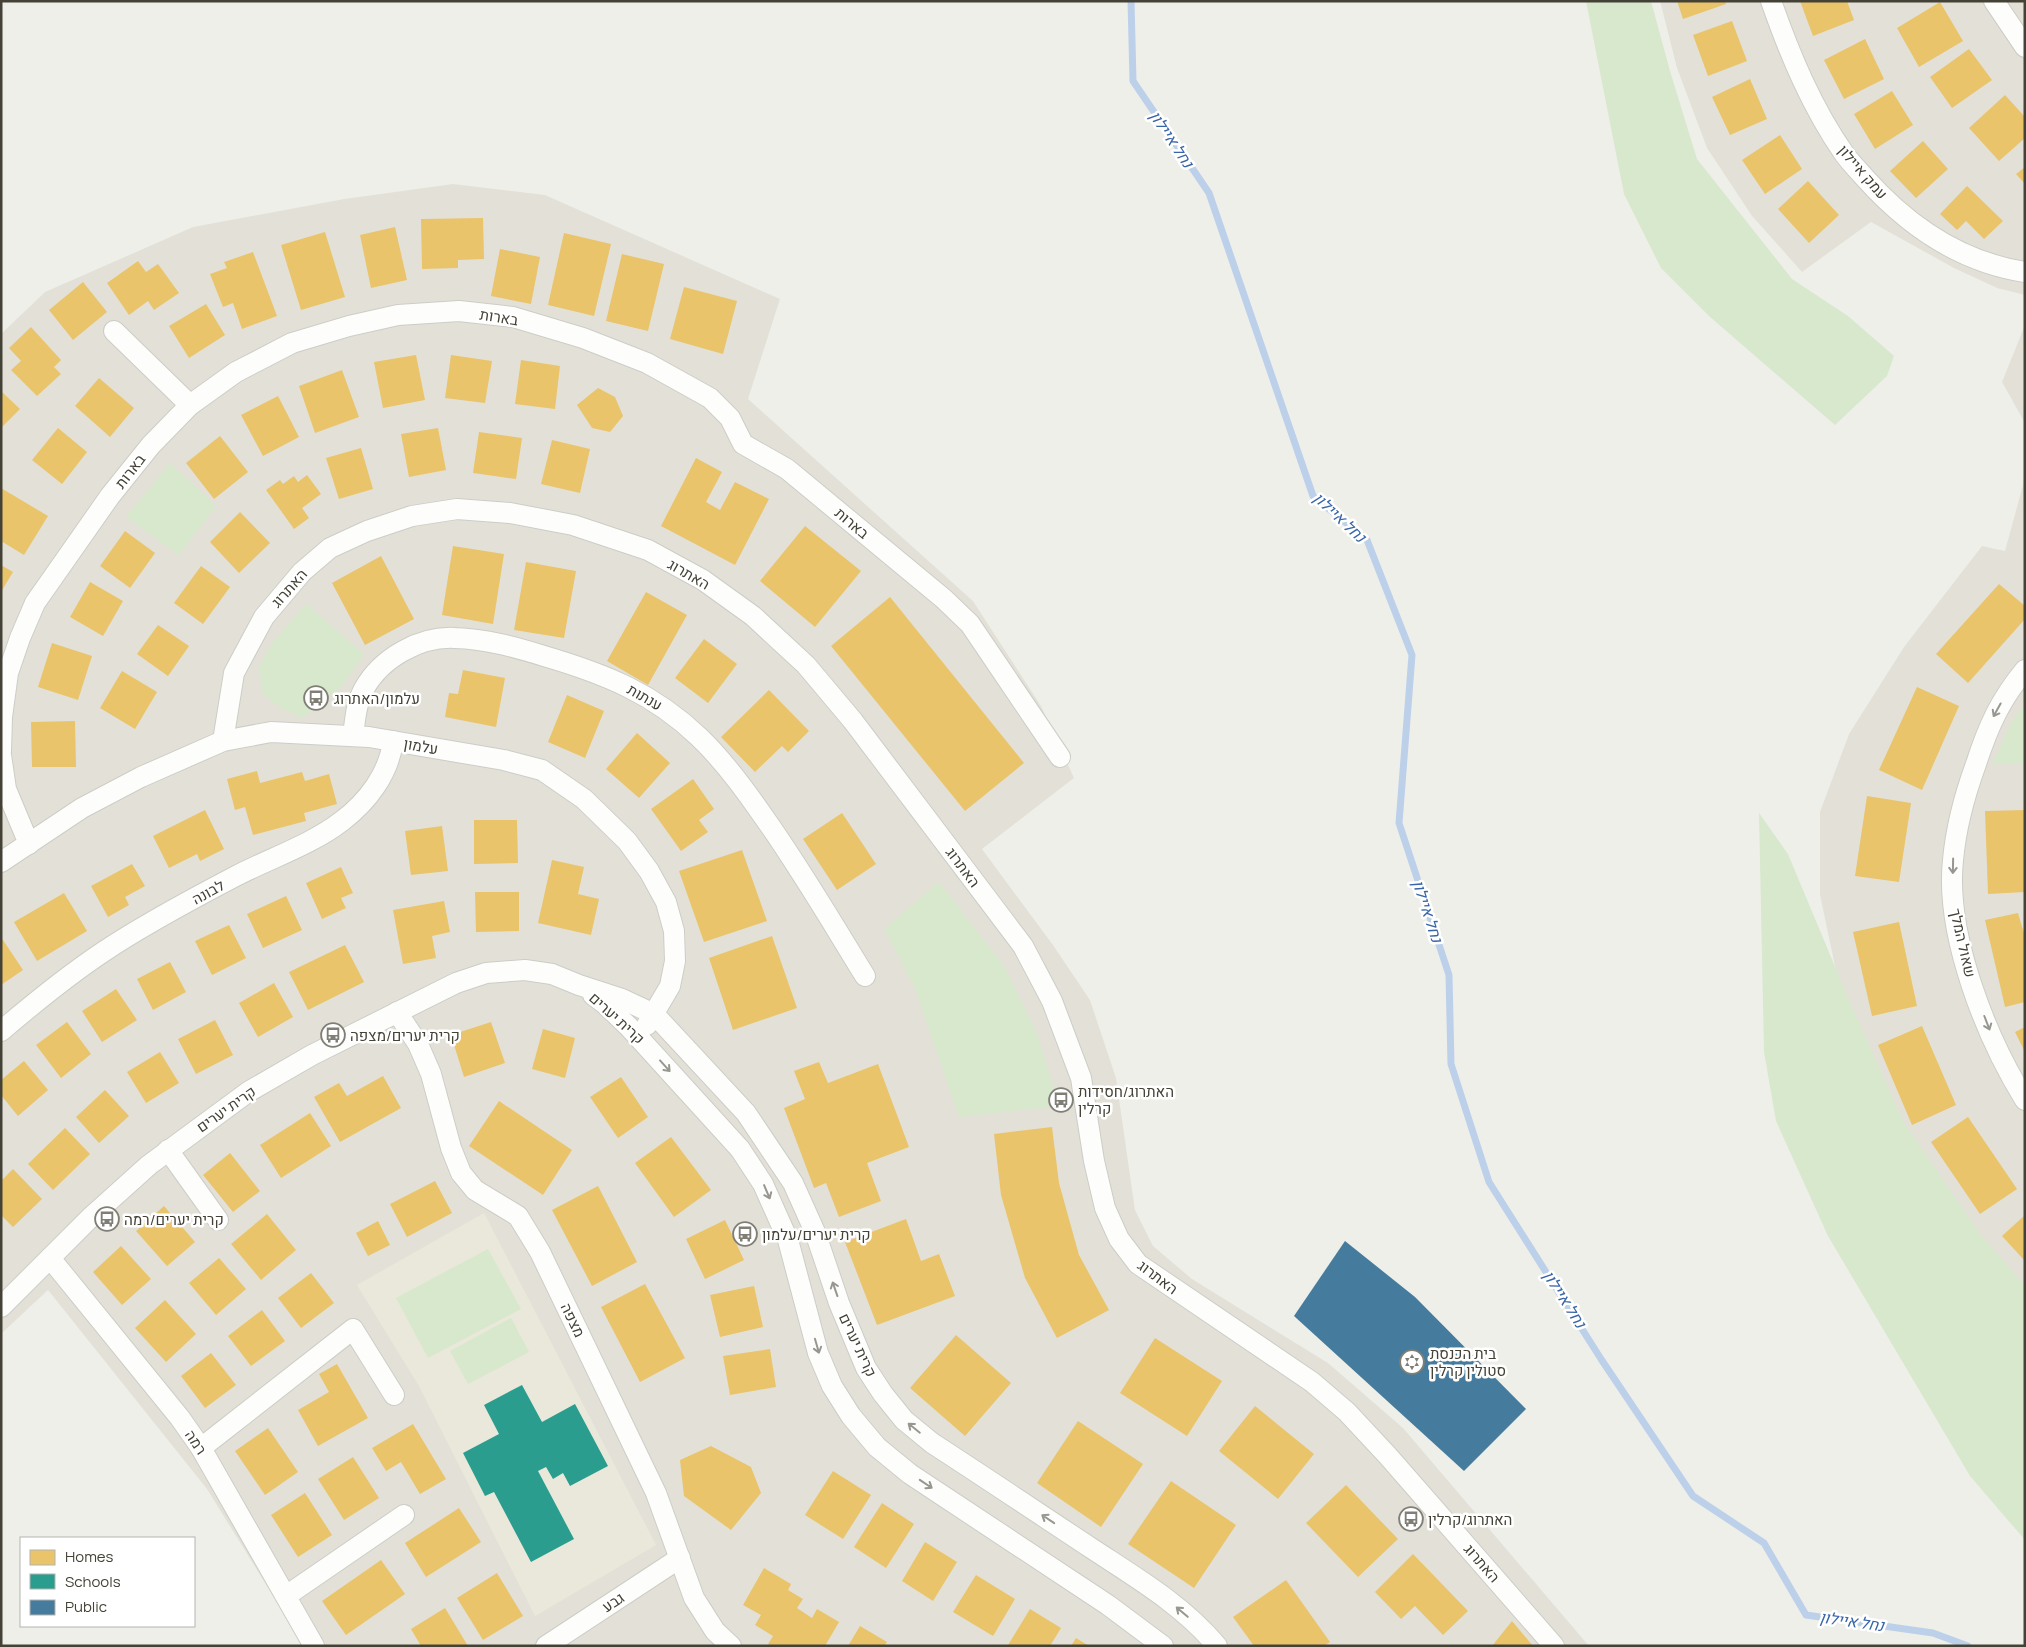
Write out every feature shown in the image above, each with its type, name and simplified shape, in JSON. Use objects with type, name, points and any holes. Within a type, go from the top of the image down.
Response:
[{"type":"street","name":"עמק איילון","points":[[1772,1],[1800,76],[1822,118],[1846,156],[1879,194],[1915,225],[1949,247],[1983,262],[2025,272]]},
{"type":"street","points":[[1994,1],[2025,47]]},
{"type":"street","name":"בארות","points":[[1,751],[2,717],[8,673],[20,638],[36,603],[110,496],[151,444],[190,405],[236,372],[292,344],[349,326],[398,315],[459,311],[513,317],[583,338],[647,363],[710,398],[730,418],[743,444],[787,469],[944,599],[970,624],[1060,757]]},
{"type":"street","points":[[114,331],[190,405]]},
{"type":"street","name":"האתרוג","points":[[223,741],[234,673],[264,617],[302,572],[330,548],[368,531],[412,516],[457,509],[510,514],[573,525],[640,548],[703,580],[752,616],[806,665],[854,721],[1022,946],[1052,1001],[1081,1078],[1094,1161],[1104,1208],[1119,1239],[1138,1264],[1312,1382],[1347,1412],[1554,1646]]},
{"type":"street","name":"ענתות","points":[[353,736],[356,714],[364,689],[379,668],[401,652],[429,640],[454,638],[511,646],[576,665],[635,690],[671,712],[693,732],[738,781],[779,838],[865,976]]},
{"type":"street","name":"שאול המלך","points":[[2025,670],[2010,687],[1990,724],[1961,813],[1953,861],[1954,908],[1961,946],[1977,998],[1993,1040],[2011,1078],[2025,1100]]},
{"type":"street","name":"עלמון","points":[[1,862],[82,808],[149,774],[223,741],[271,732],[353,736],[393,741],[504,760],[542,770],[584,799],[628,840],[666,902],[674,931],[675,961],[670,986],[640,1038]]},
{"type":"street","name":"לבונה","points":[[1,1031],[37,1001],[103,952],[234,877],[320,835],[341,822],[363,803],[377,784],[391,756],[393,741]]},
{"type":"street","points":[[1,755],[6,789],[29,844]]},
{"type":"street","name":"קרית יערים","points":[[1,1307],[98,1211],[149,1165],[248,1092],[312,1055],[456,983],[486,973],[534,972],[552,974],[622,999],[654,1014],[746,1112],[793,1184],[815,1232],[840,1303],[866,1368],[883,1394],[904,1420],[932,1443],[1130,1573],[1204,1630],[1217,1646]]},
{"type":"street","name":"קרית יערים","points":[[579,985],[605,1004],[640,1038],[740,1149],[763,1184],[788,1240],[818,1353],[832,1386],[851,1416],[877,1447],[910,1474],[1108,1605],[1163,1646]]},
{"type":"street","name":"מצפה","points":[[397,1012],[418,1044],[431,1074],[451,1148],[461,1173],[475,1190],[518,1216],[540,1252],[656,1493],[694,1598],[715,1631],[731,1646]]},
{"type":"street","points":[[168,1150],[218,1220]]},
{"type":"street","name":"רמה","points":[[50,1258],[180,1418],[201,1448],[314,1646]]},
{"type":"street","points":[[201,1448],[353,1329],[394,1395]]},
{"type":"street","points":[[286,1596],[404,1515]]},
{"type":"street","name":"גבע","points":[[546,1646],[680,1558]]},
{"type":"shaded area","points":[[1660,1],[2025,1],[2025,295],[1997,288],[1954,268],[1871,222],[1802,272],[1752,216],[1707,148],[1677,68]]},
{"type":"shaded area","points":[[453,184],[545,195],[780,299],[748,399],[973,601],[1041,706],[1074,778],[982,849],[1053,945],[1090,1000],[1116,1078],[1135,1210],[1153,1246],[1192,1279],[1328,1363],[1403,1428],[1589,1646],[304,1646],[207,1489],[48,1290],[1,1334],[1,334],[45,292],[193,227],[344,199]]},
{"type":"shaded area","points":[[2025,325],[2025,423],[2002,382]]},
{"type":"shaded area","points":[[2025,470],[2025,1314],[1939,1221],[1840,990],[1820,895],[1820,812],[1849,734],[1904,647],[1982,546],[2005,551],[2023,485]]},
{"type":"shaded area","points":[[484,1213],[656,1545],[535,1616],[419,1386],[357,1285]]},
{"type":"green space","points":[[1586,1],[1651,1],[1697,159],[1792,279],[1848,316],[1894,356],[1887,376],[1835,425],[1709,316],[1661,268],[1624,194]]},
{"type":"green space","points":[[170,463],[216,506],[179,555],[126,517]]},
{"type":"green space","points":[[306,604],[364,654],[342,686],[302,718],[283,709],[263,695],[259,667],[272,643]]},
{"type":"green space","points":[[2025,704],[2025,763],[1993,763],[2011,723]]},
{"type":"green space","points":[[1759,813],[1788,854],[1851,1005],[1903,1121],[1980,1234],[2025,1286],[2025,1540],[1970,1476],[1828,1236],[1776,1121],[1764,1052]]},
{"type":"green space","points":[[939,882],[1004,966],[1037,1034],[1059,1106],[959,1117],[915,988],[884,929]]},
{"type":"green space","points":[[488,1249],[521,1309],[428,1358],[396,1298]]},
{"type":"green space","points":[[511,1318],[529,1352],[468,1384],[450,1351]]},
{"type":"building: Homes","points":[[1677,1],[1725,1],[1726,4],[1683,19]]},
{"type":"building: Homes","points":[[1800,1],[1847,1],[1854,20],[1813,36]]},
{"type":"building: Homes","points":[[1940,2],[1963,41],[1919,67],[1897,28]]},
{"type":"building: Homes","points":[[1732,21],[1747,61],[1708,76],[1693,35]]},
{"type":"building: Homes","points":[[1865,39],[1884,79],[1844,99],[1824,60]]},
{"type":"building: Homes","points":[[1969,49],[1992,80],[1952,108],[1930,77]]},
{"type":"building: Homes","points":[[1750,79],[1767,119],[1730,135],[1712,97]]},
{"type":"building: Homes","points":[[1892,91],[1913,125],[1875,149],[1854,114]]},
{"type":"building: Homes","points":[[2005,95],[2025,117],[2025,138],[1999,161],[1969,128]]},
{"type":"building: Homes","points":[[1780,135],[1802,169],[1765,194],[1742,160]]},
{"type":"building: Homes","points":[[1923,141],[1948,169],[1916,198],[1890,171]]},
{"type":"building: Homes","points":[[2025,167],[2025,184],[2016,174]]},
{"type":"building: Homes","points":[[1808,181],[1839,215],[1809,243],[1778,209]]},
{"type":"building: Homes","points":[[1967,186],[2003,221],[1984,239],[1966,221],[1957,230],[1940,214]]},
{"type":"building: Homes","points":[[483,218],[484,259],[458,260],[458,268],[422,269],[421,219]]},
{"type":"building: Homes","points":[[395,227],[407,280],[371,288],[360,235]]},
{"type":"building: Homes","points":[[325,232],[345,297],[301,310],[281,245]]},
{"type":"building: Homes","points":[[564,233],[611,244],[594,316],[548,305]]},
{"type":"building: Homes","points":[[500,249],[540,257],[531,304],[491,296]]},
{"type":"building: Homes","points":[[253,252],[277,316],[242,329],[233,303],[223,307],[210,274],[227,268],[224,262]]},
{"type":"building: Homes","points":[[622,254],[664,264],[648,331],[606,321]]},
{"type":"building: Homes","points":[[138,261],[146,272],[158,264],[179,293],[154,310],[148,301],[129,315],[107,283]]},
{"type":"building: Homes","points":[[83,282],[107,312],[73,340],[49,310]]},
{"type":"building: Homes","points":[[684,287],[737,301],[723,354],[670,339]]},
{"type":"building: Homes","points":[[206,304],[225,335],[189,358],[169,326]]},
{"type":"building: Homes","points":[[31,327],[61,360],[54,367],[61,374],[37,396],[11,370],[21,361],[9,348]]},
{"type":"building: Homes","points":[[416,355],[425,400],[383,408],[374,362]]},
{"type":"building: Homes","points":[[451,355],[492,361],[485,403],[445,398]]},
{"type":"building: Homes","points":[[521,360],[560,366],[555,409],[515,404]]},
{"type":"building: Homes","points":[[342,370],[359,417],[315,433],[299,386]]},
{"type":"building: Homes","points":[[99,378],[134,408],[110,437],[75,406]]},
{"type":"building: Homes","points":[[598,388],[615,397],[623,416],[610,432],[592,428],[577,405]]},
{"type":"building: Homes","points":[[1,391],[20,409],[1,428]]},
{"type":"building: Homes","points":[[278,396],[299,437],[263,456],[241,415]]},
{"type":"building: Homes","points":[[58,428],[87,452],[62,484],[32,460]]},
{"type":"building: Homes","points":[[438,428],[446,470],[409,477],[401,434]]},
{"type":"building: Homes","points":[[479,432],[522,438],[516,479],[473,473]]},
{"type":"building: Homes","points":[[220,436],[248,472],[214,499],[186,463]]},
{"type":"building: Homes","points":[[552,440],[590,449],[580,493],[541,484]]},
{"type":"building: Homes","points":[[361,448],[373,489],[339,499],[326,458]]},
{"type":"building: Homes","points":[[696,458],[722,472],[706,502],[720,510],[735,482],[769,499],[735,565],[661,526]]},
{"type":"building: Homes","points":[[307,475],[321,494],[302,508],[309,518],[294,529],[266,490],[280,480],[283,484],[294,476],[298,482]]},
{"type":"building: Homes","points":[[1,488],[48,516],[24,555],[1,541]]},
{"type":"building: Homes","points":[[240,512],[270,543],[239,573],[210,542]]},
{"type":"building: Homes","points":[[805,526],[861,571],[815,627],[760,581]]},
{"type":"building: Homes","points":[[125,531],[155,553],[130,588],[100,566]]},
{"type":"building: Homes","points":[[453,546],[504,554],[493,624],[442,615]]},
{"type":"building: Homes","points":[[381,556],[414,619],[365,645],[332,583]]},
{"type":"building: Homes","points":[[526,562],[576,571],[564,638],[514,630]]},
{"type":"building: Homes","points":[[1,565],[13,572],[1,592]]},
{"type":"building: Homes","points":[[201,566],[230,587],[203,624],[174,603]]},
{"type":"building: Homes","points":[[90,582],[123,601],[103,636],[70,617]]},
{"type":"building: Homes","points":[[1999,584],[2025,606],[2025,619],[1968,683],[1936,654]]},
{"type":"building: Homes","points":[[646,592],[687,615],[648,685],[607,661]]},
{"type":"building: Homes","points":[[890,597],[1024,763],[965,811],[831,646]]},
{"type":"building: Homes","points":[[158,625],[189,646],[168,676],[137,654]]},
{"type":"building: Homes","points":[[704,639],[737,664],[708,703],[675,678]]},
{"type":"building: Homes","points":[[52,643],[92,656],[78,700],[38,687]]},
{"type":"building: Homes","points":[[463,670],[505,678],[496,727],[445,717],[449,693],[458,694]]},
{"type":"building: Homes","points":[[122,671],[157,692],[135,729],[100,708]]},
{"type":"building: Homes","points":[[1917,687],[1959,706],[1922,790],[1879,770]]},
{"type":"building: Homes","points":[[769,690],[809,731],[788,752],[782,746],[755,772],[721,737]]},
{"type":"building: Homes","points":[[567,695],[604,711],[585,758],[548,742]]},
{"type":"building: Homes","points":[[75,721],[76,767],[32,767],[31,722]]},
{"type":"building: Homes","points":[[637,733],[670,763],[639,798],[606,769]]},
{"type":"building: Homes","points":[[257,771],[260,783],[302,772],[305,781],[329,774],[337,804],[304,813],[306,821],[253,835],[245,807],[235,810],[227,779]]},
{"type":"building: Homes","points":[[693,779],[714,809],[699,820],[708,832],[681,851],[651,809]]},
{"type":"building: Homes","points":[[1867,796],[1911,803],[1899,882],[1855,876]]},
{"type":"building: Homes","points":[[205,810],[224,849],[200,861],[197,854],[169,868],[153,836]]},
{"type":"building: Homes","points":[[2025,810],[2025,892],[1988,894],[1985,811]]},
{"type":"building: Homes","points":[[842,813],[876,864],[837,890],[803,839]]},
{"type":"building: Homes","points":[[474,820],[517,820],[518,863],[474,864]]},
{"type":"building: Homes","points":[[442,826],[448,871],[411,875],[405,831]]},
{"type":"building: Homes","points":[[742,850],[767,921],[704,942],[679,871]]},
{"type":"building: Homes","points":[[552,860],[584,867],[578,894],[599,899],[591,935],[538,923]]},
{"type":"building: Homes","points":[[132,864],[145,886],[125,897],[129,905],[108,917],[91,886]]},
{"type":"building: Homes","points":[[341,867],[353,893],[341,898],[346,908],[322,919],[306,883]]},
{"type":"building: Homes","points":[[475,892],[519,892],[519,931],[476,932]]},
{"type":"building: Homes","points":[[64,893],[87,931],[37,961],[14,922]]},
{"type":"building: Homes","points":[[286,896],[302,930],[263,948],[247,914]]},
{"type":"building: Homes","points":[[444,901],[450,932],[432,936],[436,958],[403,964],[393,910]]},
{"type":"building: Homes","points":[[2018,913],[2025,937],[2025,1002],[2005,1007],[1985,920]]},
{"type":"building: Homes","points":[[1899,922],[1917,1006],[1872,1016],[1853,932]]},
{"type":"building: Homes","points":[[229,925],[246,958],[212,975],[195,941]]},
{"type":"building: Homes","points":[[772,936],[797,1008],[733,1030],[709,958]]},
{"type":"building: Homes","points":[[1,937],[23,970],[1,985]]},
{"type":"building: Homes","points":[[345,945],[364,982],[308,1010],[289,972]]},
{"type":"building: Homes","points":[[170,962],[186,992],[153,1010],[137,979]]},
{"type":"building: Homes","points":[[274,983],[293,1017],[258,1037],[239,1003]]},
{"type":"building: Homes","points":[[116,989],[137,1020],[102,1042],[82,1011]]},
{"type":"building: Homes","points":[[215,1020],[233,1055],[196,1074],[178,1039]]},
{"type":"building: Homes","points":[[67,1022],[91,1054],[61,1078],[36,1045]]},
{"type":"building: Homes","points":[[491,1022],[505,1063],[464,1077],[451,1035]]},
{"type":"building: Homes","points":[[1922,1026],[1956,1105],[1912,1125],[1878,1045]]},
{"type":"building: Homes","points":[[2025,1027],[2025,1052],[2015,1032]]},
{"type":"building: Homes","points":[[543,1029],[575,1038],[565,1078],[532,1069]]},
{"type":"building: Homes","points":[[160,1052],[179,1083],[146,1103],[127,1072]]},
{"type":"building: Homes","points":[[24,1061],[48,1090],[18,1116],[1,1095],[1,1080]]},
{"type":"building: Homes","points":[[819,1062],[828,1083],[878,1064],[909,1147],[867,1163],[881,1201],[839,1217],[826,1183],[814,1188],[784,1108],[805,1099],[794,1071]]},
{"type":"building: Homes","points":[[383,1076],[401,1108],[340,1142],[314,1097],[339,1083],[347,1096]]},
{"type":"building: Homes","points":[[621,1077],[648,1117],[618,1138],[590,1097]]},
{"type":"building: Homes","points":[[105,1090],[129,1116],[99,1143],[76,1117]]},
{"type":"building: Homes","points":[[499,1101],[572,1150],[543,1195],[469,1146]]},
{"type":"building: Homes","points":[[310,1113],[331,1146],[281,1178],[260,1145]]},
{"type":"building: Homes","points":[[1968,1117],[2017,1189],[1980,1214],[1931,1142]]},
{"type":"building: Homes","points":[[1052,1127],[1059,1183],[1079,1255],[1109,1310],[1057,1338],[1025,1278],[1001,1195],[994,1134]]},
{"type":"building: Homes","points":[[65,1128],[90,1154],[53,1190],[28,1164]]},
{"type":"building: Homes","points":[[671,1137],[711,1190],[674,1217],[635,1163]]},
{"type":"building: Homes","points":[[230,1153],[260,1191],[233,1212],[203,1175]]},
{"type":"building: Homes","points":[[13,1169],[42,1199],[13,1227],[1,1215],[1,1181]]},
{"type":"building: Homes","points":[[435,1181],[452,1213],[407,1237],[390,1204]]},
{"type":"building: Homes","points":[[598,1186],[637,1262],[592,1286],[552,1210]]},
{"type":"building: Homes","points":[[164,1206],[195,1242],[167,1266],[136,1231]]},
{"type":"building: Homes","points":[[267,1214],[296,1250],[261,1280],[231,1244]]},
{"type":"building: Homes","points":[[2025,1215],[2025,1261],[2002,1236]]},
{"type":"building: Homes","points":[[906,1219],[921,1261],[939,1254],[955,1296],[877,1325],[845,1242]]},
{"type":"building: Homes","points":[[725,1220],[744,1260],[705,1279],[686,1239]]},
{"type":"building: Homes","points":[[378,1221],[390,1245],[368,1256],[356,1233]]},
{"type":"building: Homes","points":[[121,1246],[151,1279],[122,1305],[93,1272]]},
{"type":"building: Homes","points":[[219,1258],[246,1289],[216,1315],[189,1283]]},
{"type":"building: Homes","points":[[311,1273],[334,1303],[301,1328],[278,1298]]},
{"type":"building: Homes","points":[[645,1284],[685,1358],[640,1382],[601,1307]]},
{"type":"building: Homes","points":[[754,1286],[763,1327],[720,1337],[710,1295]]},
{"type":"building: Homes","points":[[165,1300],[196,1334],[166,1362],[135,1328]]},
{"type":"building: Homes","points":[[262,1310],[285,1341],[251,1366],[228,1336]]},
{"type":"building: Homes","points":[[956,1335],[1011,1383],[965,1436],[910,1388]]},
{"type":"building: Homes","points":[[1155,1338],[1222,1381],[1187,1436],[1120,1393]]},
{"type":"building: Homes","points":[[770,1349],[776,1387],[730,1395],[723,1356]]},
{"type":"building: Homes","points":[[211,1353],[236,1385],[205,1408],[181,1376]]},
{"type":"building: Homes","points":[[337,1364],[368,1418],[318,1446],[298,1410],[329,1392],[319,1374]]},
{"type":"building: Homes","points":[[1255,1406],[1314,1454],[1278,1499],[1219,1451]]},
{"type":"building: Homes","points":[[1078,1421],[1143,1464],[1101,1527],[1037,1483]]},
{"type":"building: Homes","points":[[413,1424],[446,1479],[420,1494],[401,1462],[386,1471],[372,1448]]},
{"type":"building: Homes","points":[[268,1428],[298,1472],[265,1495],[235,1451]]},
{"type":"building: Homes","points":[[711,1446],[751,1467],[761,1493],[731,1530],[684,1496],[680,1460]]},
{"type":"building: Homes","points":[[353,1457],[379,1498],[344,1520],[318,1479]]},
{"type":"building: Homes","points":[[833,1471],[871,1495],[843,1539],[805,1515]]},
{"type":"building: Homes","points":[[1171,1481],[1236,1525],[1194,1588],[1128,1544]]},
{"type":"building: Homes","points":[[1346,1485],[1398,1539],[1358,1577],[1306,1523]]},
{"type":"building: Homes","points":[[305,1493],[332,1535],[298,1557],[271,1515]]},
{"type":"building: Homes","points":[[882,1503],[914,1524],[886,1568],[854,1547]]},
{"type":"building: Homes","points":[[459,1508],[481,1542],[426,1577],[405,1543]]},
{"type":"building: Homes","points":[[925,1542],[957,1562],[933,1601],[902,1581]]},
{"type":"building: Homes","points":[[1413,1554],[1468,1611],[1443,1635],[1415,1606],[1401,1619],[1375,1592]]},
{"type":"building: Homes","points":[[381,1560],[405,1594],[346,1635],[322,1601]]},
{"type":"building: Homes","points":[[764,1568],[791,1584],[788,1590],[803,1599],[797,1608],[812,1618],[817,1609],[839,1622],[825,1646],[772,1646],[768,1644],[773,1636],[755,1625],[761,1615],[743,1605]]},
{"type":"building: Homes","points":[[497,1573],[523,1616],[483,1640],[457,1598]]},
{"type":"building: Homes","points":[[976,1575],[1015,1599],[993,1636],[953,1612]]},
{"type":"building: Homes","points":[[1286,1580],[1330,1642],[1324,1646],[1254,1646],[1233,1617]]},
{"type":"building: Homes","points":[[445,1608],[468,1646],[421,1646],[411,1629]]},
{"type":"building: Homes","points":[[1030,1609],[1061,1628],[1050,1646],[1009,1646],[1008,1645]]},
{"type":"building: Homes","points":[[1512,1621],[1533,1646],[1492,1646]]},
{"type":"building: Homes","points":[[860,1626],[887,1642],[884,1646],[848,1646]]},
{"type":"building: Homes","points":[[1076,1638],[1089,1646],[1071,1646]]},
{"type":"building: Schools","points":[[522,1385],[542,1422],[575,1404],[608,1466],[570,1486],[563,1473],[553,1479],[546,1467],[538,1471],[574,1539],[531,1562],[494,1492],[485,1496],[463,1453],[499,1434],[484,1405]]},
{"type":"building: Public","name":"בית הכנסת סטולין קרלין","points":[[1345,1241],[1415,1297],[1526,1409],[1464,1471],[1294,1316]]},
{"type":"waterway","name":"נחל איילון","points":[[1131,1],[1133,81],[1209,193],[1313,496],[1367,540],[1412,655],[1399,823],[1449,975],[1451,1064],[1489,1182],[1601,1359],[1693,1496],[1764,1543],[1806,1615],[1933,1633],[1968,1646]]},
{"type":"place","name":"עלמון/האתרוג","points":[[316,698]]},
{"type":"place","name":"קרית יערים/מצפה","points":[[333,1035]]},
{"type":"place","name":"האתרוג/חסידות קרלין","points":[[1061,1100]]},
{"type":"place","name":"קרית יערים/רמה","points":[[107,1219]]},
{"type":"place","name":"קרית יערים/עלמון","points":[[745,1234]]},
{"type":"place","name":"בית הכנסת סטולין קרלין","points":[[1412,1362]]},
{"type":"place","name":"האתרוג/קרלין","points":[[1411,1519]]}]
